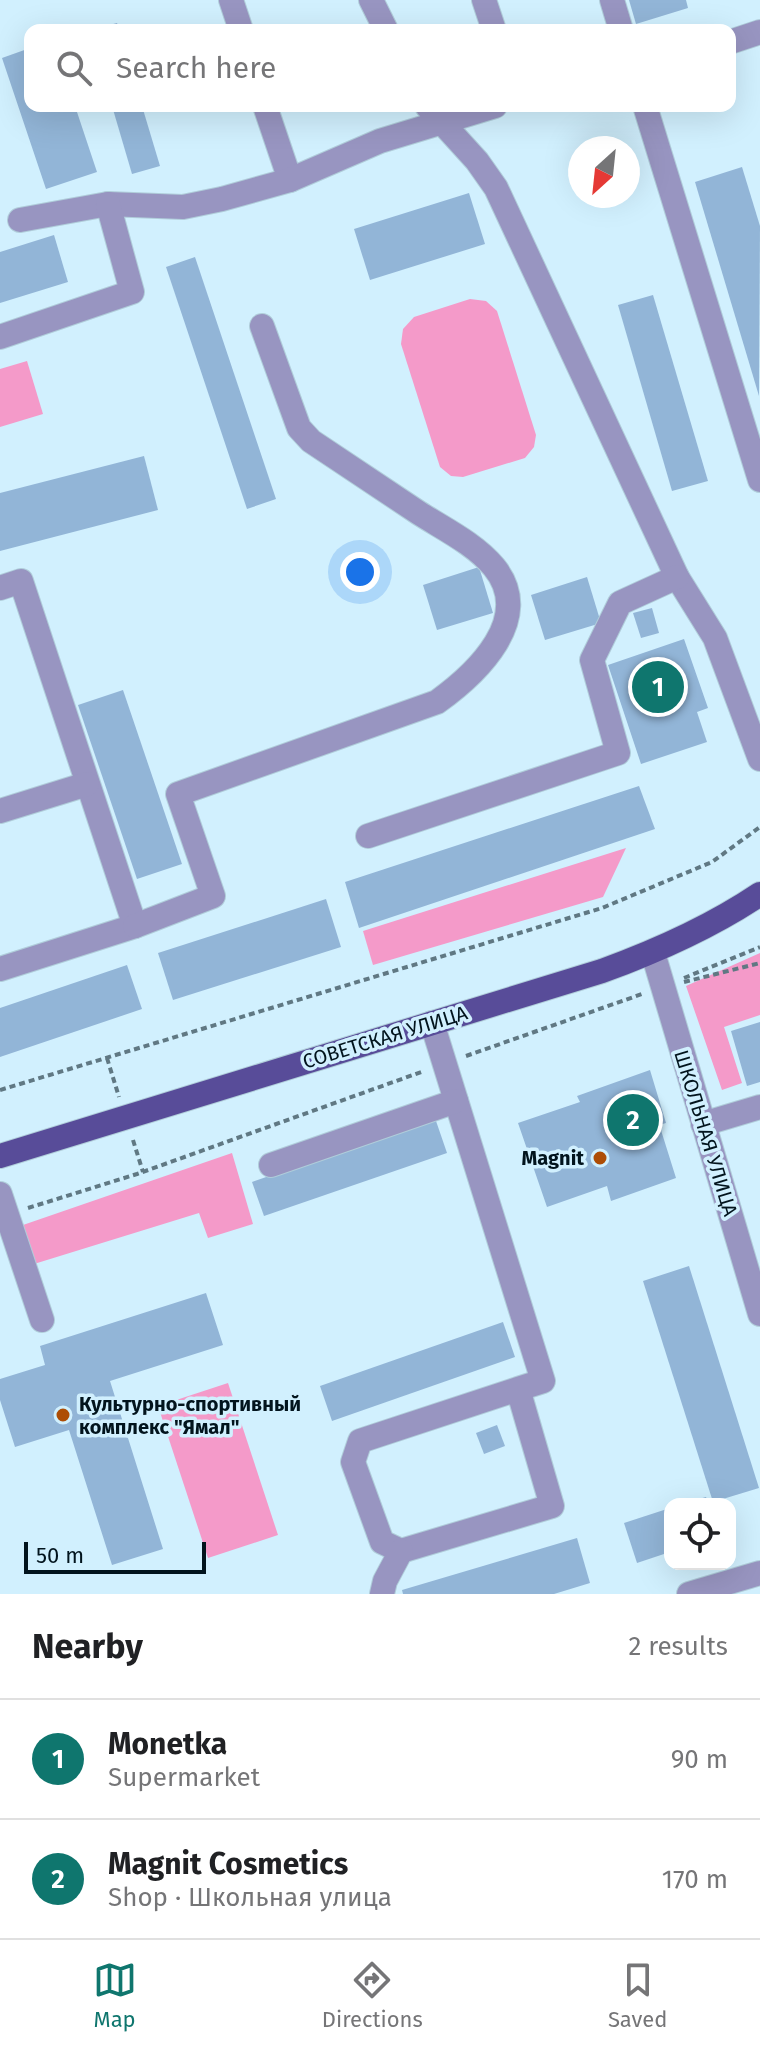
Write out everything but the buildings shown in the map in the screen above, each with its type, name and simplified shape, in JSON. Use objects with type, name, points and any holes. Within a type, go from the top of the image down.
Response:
[{"type":"main road","name":"СОВЕТСКАЯ УЛИЦА","points":[[0,1156],[602,971],[653,953],[760,894]]},
{"type":"street","points":[[231,0],[239,24]]},
{"type":"street","points":[[371,0],[383,24]]},
{"type":"street","points":[[484,0],[492,24]]},
{"type":"street","points":[[612,0],[619,24]]},
{"type":"street","points":[[736,40],[760,32]]},
{"type":"street","points":[[267,112],[290,180]]},
{"type":"street","points":[[647,112],[760,480]]},
{"type":"street","points":[[20,220],[108,204],[183,207],[222,199],[290,180],[433,114],[477,161],[496,188],[677,577],[715,638],[760,759]]},
{"type":"street","points":[[0,337],[132,292],[108,204]]},
{"type":"street","points":[[0,969],[135,926],[213,896],[178,794],[437,702],[468,678],[497,643],[508,611],[500,575],[474,548],[311,441],[299,428],[262,326]]},
{"type":"street","points":[[368,836],[618,753],[592,660],[620,603],[677,577]]},
{"type":"street","points":[[0,588],[21,581],[135,926]]},
{"type":"street","points":[[0,811],[87,784]]},
{"type":"street","name":"ШКОЛЬНАЯ УЛИЦА","points":[[653,953],[760,1314]]},
{"type":"street","points":[[432,1023],[543,1381],[518,1389],[360,1441],[353,1462],[382,1542],[401,1551],[552,1506],[518,1389]]},
{"type":"street","points":[[271,1165],[456,1101]]},
{"type":"street","points":[[703,1124],[760,1107]]},
{"type":"street","points":[[4,1204],[42,1320]]},
{"type":"street","points":[[382,1594],[385,1581],[401,1551]]},
{"type":"street","points":[[689,1594],[760,1573]]},
{"type":"path","points":[[0,1090],[602,908],[712,862],[760,827]]},
{"type":"path","points":[[4,1204],[137,1174],[662,987],[760,947]]},
{"type":"path","points":[[662,987],[760,963]]},
{"type":"shaded area","points":[[470,299],[486,301],[497,311],[536,435],[534,447],[525,458],[463,477],[451,476],[440,467],[401,344],[403,329],[414,317]]},
{"type":"shaded area","points":[[27,361],[43,414],[0,427],[0,369]]},
{"type":"shaded area","points":[[626,848],[603,897],[373,965],[363,931]]},
{"type":"shaded area","points":[[760,953],[760,1015],[724,1027],[742,1083],[722,1090],[686,986]]},
{"type":"shaded area","points":[[232,1153],[253,1224],[208,1238],[199,1213],[34,1264],[23,1225]]},
{"type":"shaded area","points":[[228,1383],[278,1535],[208,1558],[158,1406]]},
{"type":"place","name":"Monetka","points":[[658,687]]},
{"type":"place","name":"Magnit Cosmetics","points":[[633,1120]]},
{"type":"place","name":"Magnit","points":[[600,1158]]},
{"type":"place","name":"Культурно-спортивный комплекс \"Ямал\"","points":[[63,1415]]}]
